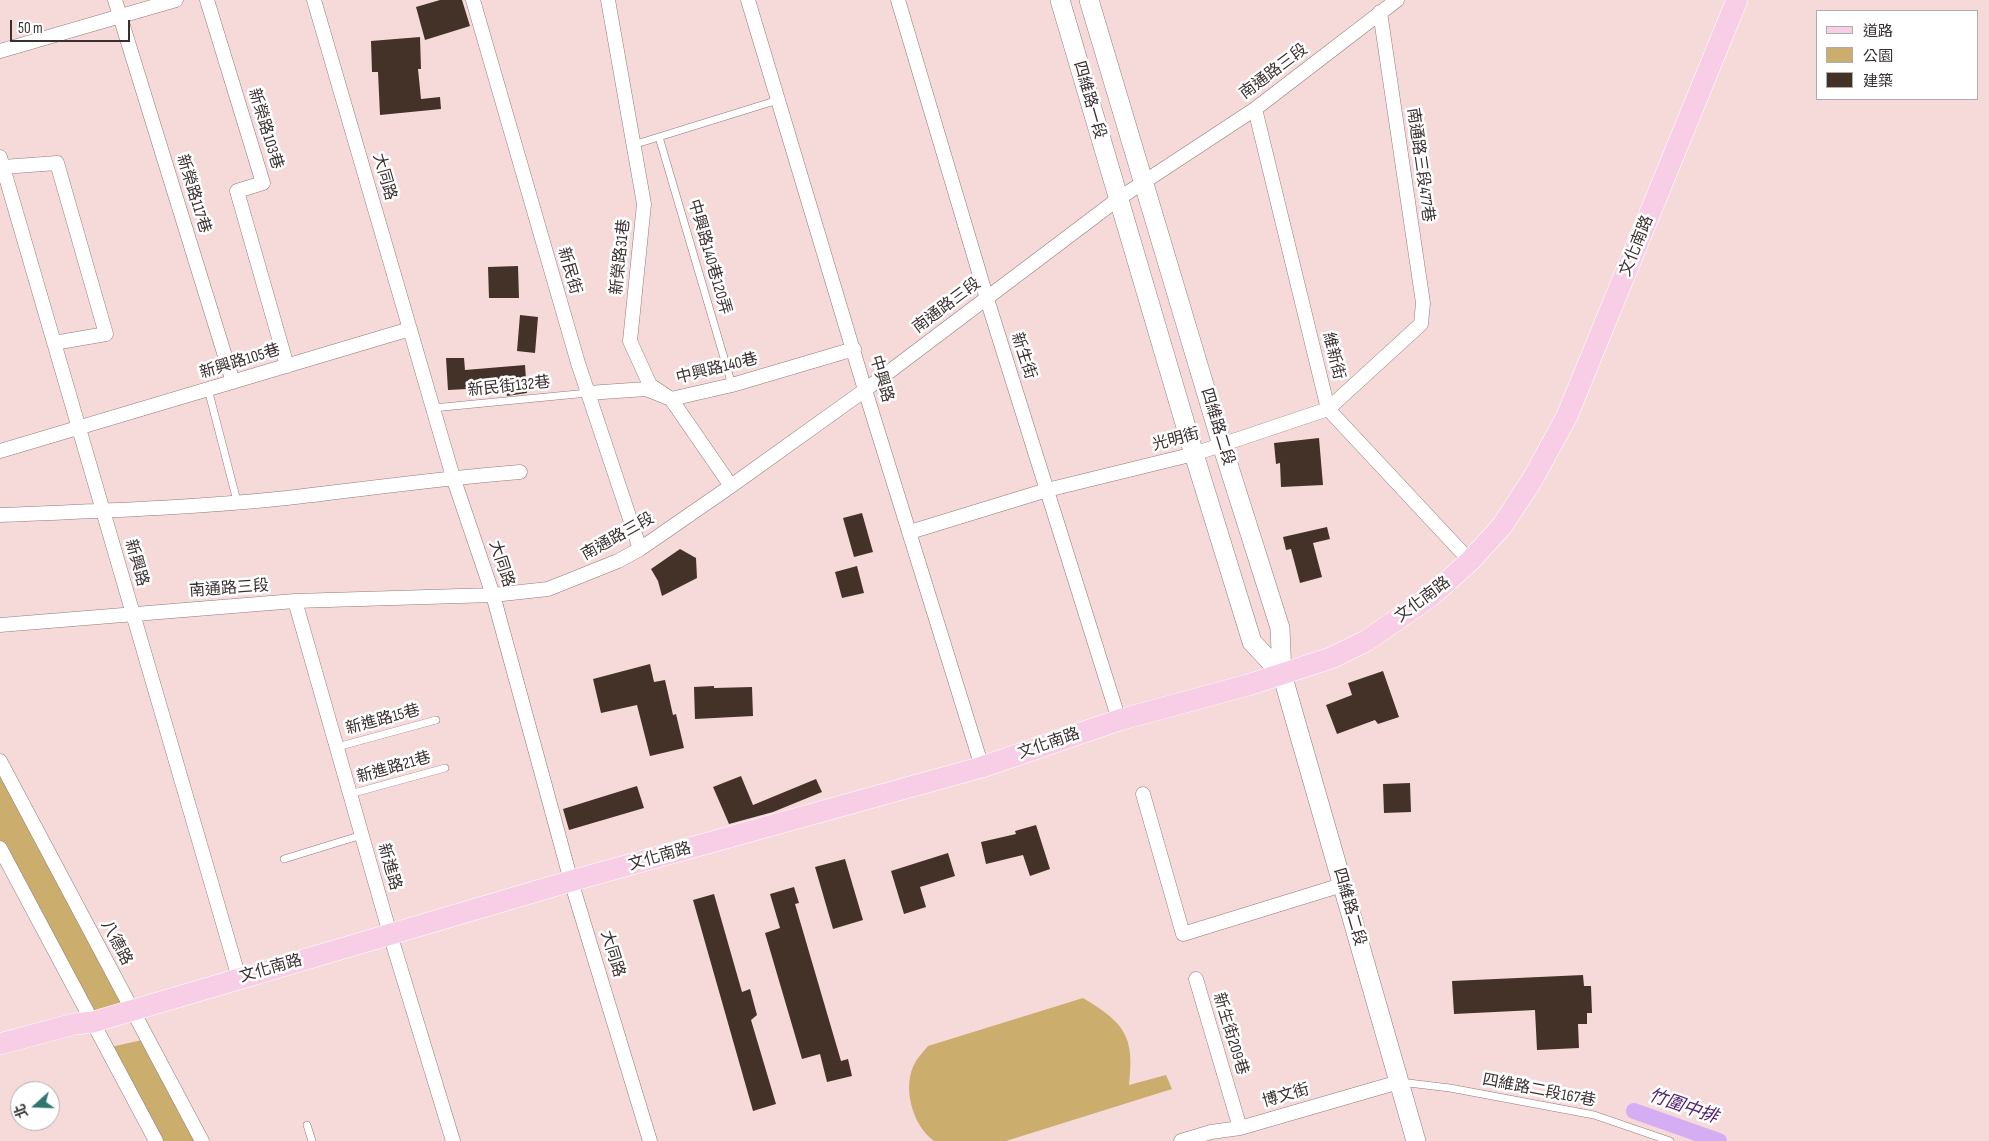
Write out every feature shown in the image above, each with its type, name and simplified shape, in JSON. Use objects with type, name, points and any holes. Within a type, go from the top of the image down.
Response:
[{"type":"main road","name":"文化南路","points":[[0,1044],[74,1024],[92,1022],[571,881],[982,767],[1119,720],[1282,674],[1331,658],[1366,642],[1431,596],[1470,561],[1502,526],[1532,480],[1567,416],[1737,0]]},
{"type":"street","name":"新榮路117巷","points":[[115,0],[233,382]]},
{"type":"street","points":[[0,51],[176,0]]},
{"type":"street","name":"新榮路103巷","points":[[207,0],[263,183],[237,191],[287,366]]},
{"type":"street","name":"大同路","points":[[314,0],[453,477],[493,595],[571,881],[650,1141]]},
{"type":"street","name":"新民街","points":[[473,0],[588,393],[640,549]]},
{"type":"street","name":"新榮路31巷","points":[[608,0],[644,204],[630,341],[650,385],[671,399],[731,486]]},
{"type":"street","name":"新生街","points":[[898,0],[987,299],[1119,720]]},
{"type":"street","name":"四維路一段","points":[[1060,0],[1118,199]]},
{"type":"street","name":"四維路一段","points":[[1089,0],[1144,182]]},
{"type":"street","name":"南通路三段","points":[[0,626],[295,601],[493,595],[548,589],[618,561],[640,549],[731,486],[865,390],[1118,199],[1255,109],[1397,0]]},
{"type":"street","name":"中興路","points":[[751,1],[778,100],[865,390],[982,767]]},
{"type":"street","name":"南通路三段477巷","points":[[1380,12],[1423,303],[1421,324]]},
{"type":"street","name":"維新街","points":[[1255,109],[1328,409],[1470,561]]},
{"type":"street","points":[[2,162],[57,163],[106,334],[54,343]]},
{"type":"street","name":"新興路","points":[[2,162],[239,978]]},
{"type":"street","name":"四維路二段","points":[[1144,182],[1222,445],[1280,628],[1282,674],[1416,1141]]},
{"type":"street","name":"四維路二段","points":[[1118,199],[1252,642],[1282,674]]},
{"type":"street","name":"光明街","points":[[910,532],[1047,490],[1194,454],[1328,409],[1421,324]]},
{"type":"street","name":"新興路105巷","points":[[0,451],[410,329]]},
{"type":"street","name":"中興路140巷","points":[[588,393],[646,389],[671,399],[732,385],[854,349]]},
{"type":"street","points":[[0,515],[103,511],[285,498],[453,477],[520,472]]},
{"type":"street","name":"新進路","points":[[295,601],[390,934],[453,1141]]},
{"type":"street","name":"八德路","points":[[0,761],[202,1141]]},
{"type":"street","points":[[1143,794],[1183,934],[1342,885]]},
{"type":"street","points":[[0,848],[156,1141]]},
{"type":"street","name":"新生街209巷","points":[[1196,980],[1240,1128]]},
{"type":"street","name":"博文街","points":[[1181,1141],[1212,1137],[1399,1082]]},
{"type":"lane","points":[[633,145],[778,100]]},
{"type":"lane","name":"中興路140巷120弄","points":[[659,137],[732,385]]},
{"type":"lane","points":[[208,389],[237,501]]},
{"type":"lane","name":"新民街132巷","points":[[433,408],[588,393]]},
{"type":"lane","name":"新進路15巷","points":[[337,747],[436,720]]},
{"type":"lane","name":"新進路21巷","points":[[350,794],[445,768]]},
{"type":"lane","points":[[284,859],[362,835]]},
{"type":"lane","name":"四維路二段167巷","points":[[1399,1082],[1450,1088],[1594,1114],[1670,1141]]},
{"type":"lane","points":[[307,1125],[312,1141]]},
{"type":"green space","points":[[0,773],[123,1007],[93,1014],[0,840]]},
{"type":"green space","points":[[1083,998],[1108,1015],[1124,1032],[1130,1054],[1129,1085],[1166,1075],[1172,1089],[1006,1141],[934,1141],[926,1134],[911,1104],[909,1081],[916,1061],[928,1046]]},
{"type":"green space","points":[[142,1040],[195,1141],[162,1141],[111,1047]]},
{"type":"building","points":[[440,0],[462,0],[470,26],[425,40],[416,7]]},
{"type":"building","points":[[420,37],[421,69],[418,69],[421,99],[440,97],[441,109],[380,115],[378,72],[372,72],[371,41]]},
{"type":"building","points":[[518,266],[519,298],[489,298],[488,267]]},
{"type":"building","points":[[520,315],[538,317],[535,353],[517,351]]},
{"type":"building","points":[[446,358],[464,358],[465,370],[525,365],[527,393],[507,396],[506,387],[448,390]]},
{"type":"building","points":[[1319,438],[1323,485],[1281,487],[1280,463],[1276,464],[1274,443]]},
{"type":"building","points":[[862,513],[873,552],[854,557],[843,518]]},
{"type":"building","points":[[1327,527],[1330,539],[1313,543],[1322,577],[1300,583],[1291,549],[1286,550],[1283,537]]},
{"type":"building","points":[[680,549],[696,558],[697,578],[662,596],[658,581],[651,569]]},
{"type":"building","points":[[857,566],[864,593],[842,598],[835,572]]},
{"type":"building","points":[[650,664],[654,682],[665,680],[673,715],[676,714],[684,748],[650,756],[637,705],[601,713],[593,679]]},
{"type":"building","points":[[1383,671],[1399,717],[1378,724],[1375,720],[1337,734],[1326,705],[1352,695],[1348,683]]},
{"type":"building","points":[[714,686],[714,688],[752,687],[753,716],[695,719],[694,687]]},
{"type":"building","points":[[741,776],[753,805],[816,779],[822,792],[773,812],[729,824],[713,787]]},
{"type":"building","points":[[1410,783],[1411,812],[1384,813],[1383,784]]},
{"type":"building","points":[[637,786],[644,808],[569,830],[563,809]]},
{"type":"building","points":[[1036,825],[1050,869],[1030,876],[1023,855],[986,864],[981,842],[1016,834],[1015,831]]},
{"type":"building","points":[[948,853],[955,876],[920,887],[926,907],[904,914],[891,871]]},
{"type":"building","points":[[845,859],[863,920],[833,929],[815,867]]},
{"type":"building","points":[[794,887],[799,903],[795,904],[841,1061],[848,1059],[852,1076],[827,1082],[820,1054],[802,1059],[765,933],[780,928],[770,894]]},
{"type":"building","points":[[714,894],[742,992],[750,989],[757,1015],[751,1020],[776,1104],[753,1111],[693,900]]},
{"type":"building","points":[[1583,975],[1584,986],[1591,986],[1592,1013],[1587,1013],[1587,1024],[1578,1024],[1579,1048],[1537,1050],[1535,1010],[1454,1014],[1452,981]]},
{"type":"waterway","name":"竹圍中排","points":[[1634,1111],[1719,1141]]}]
